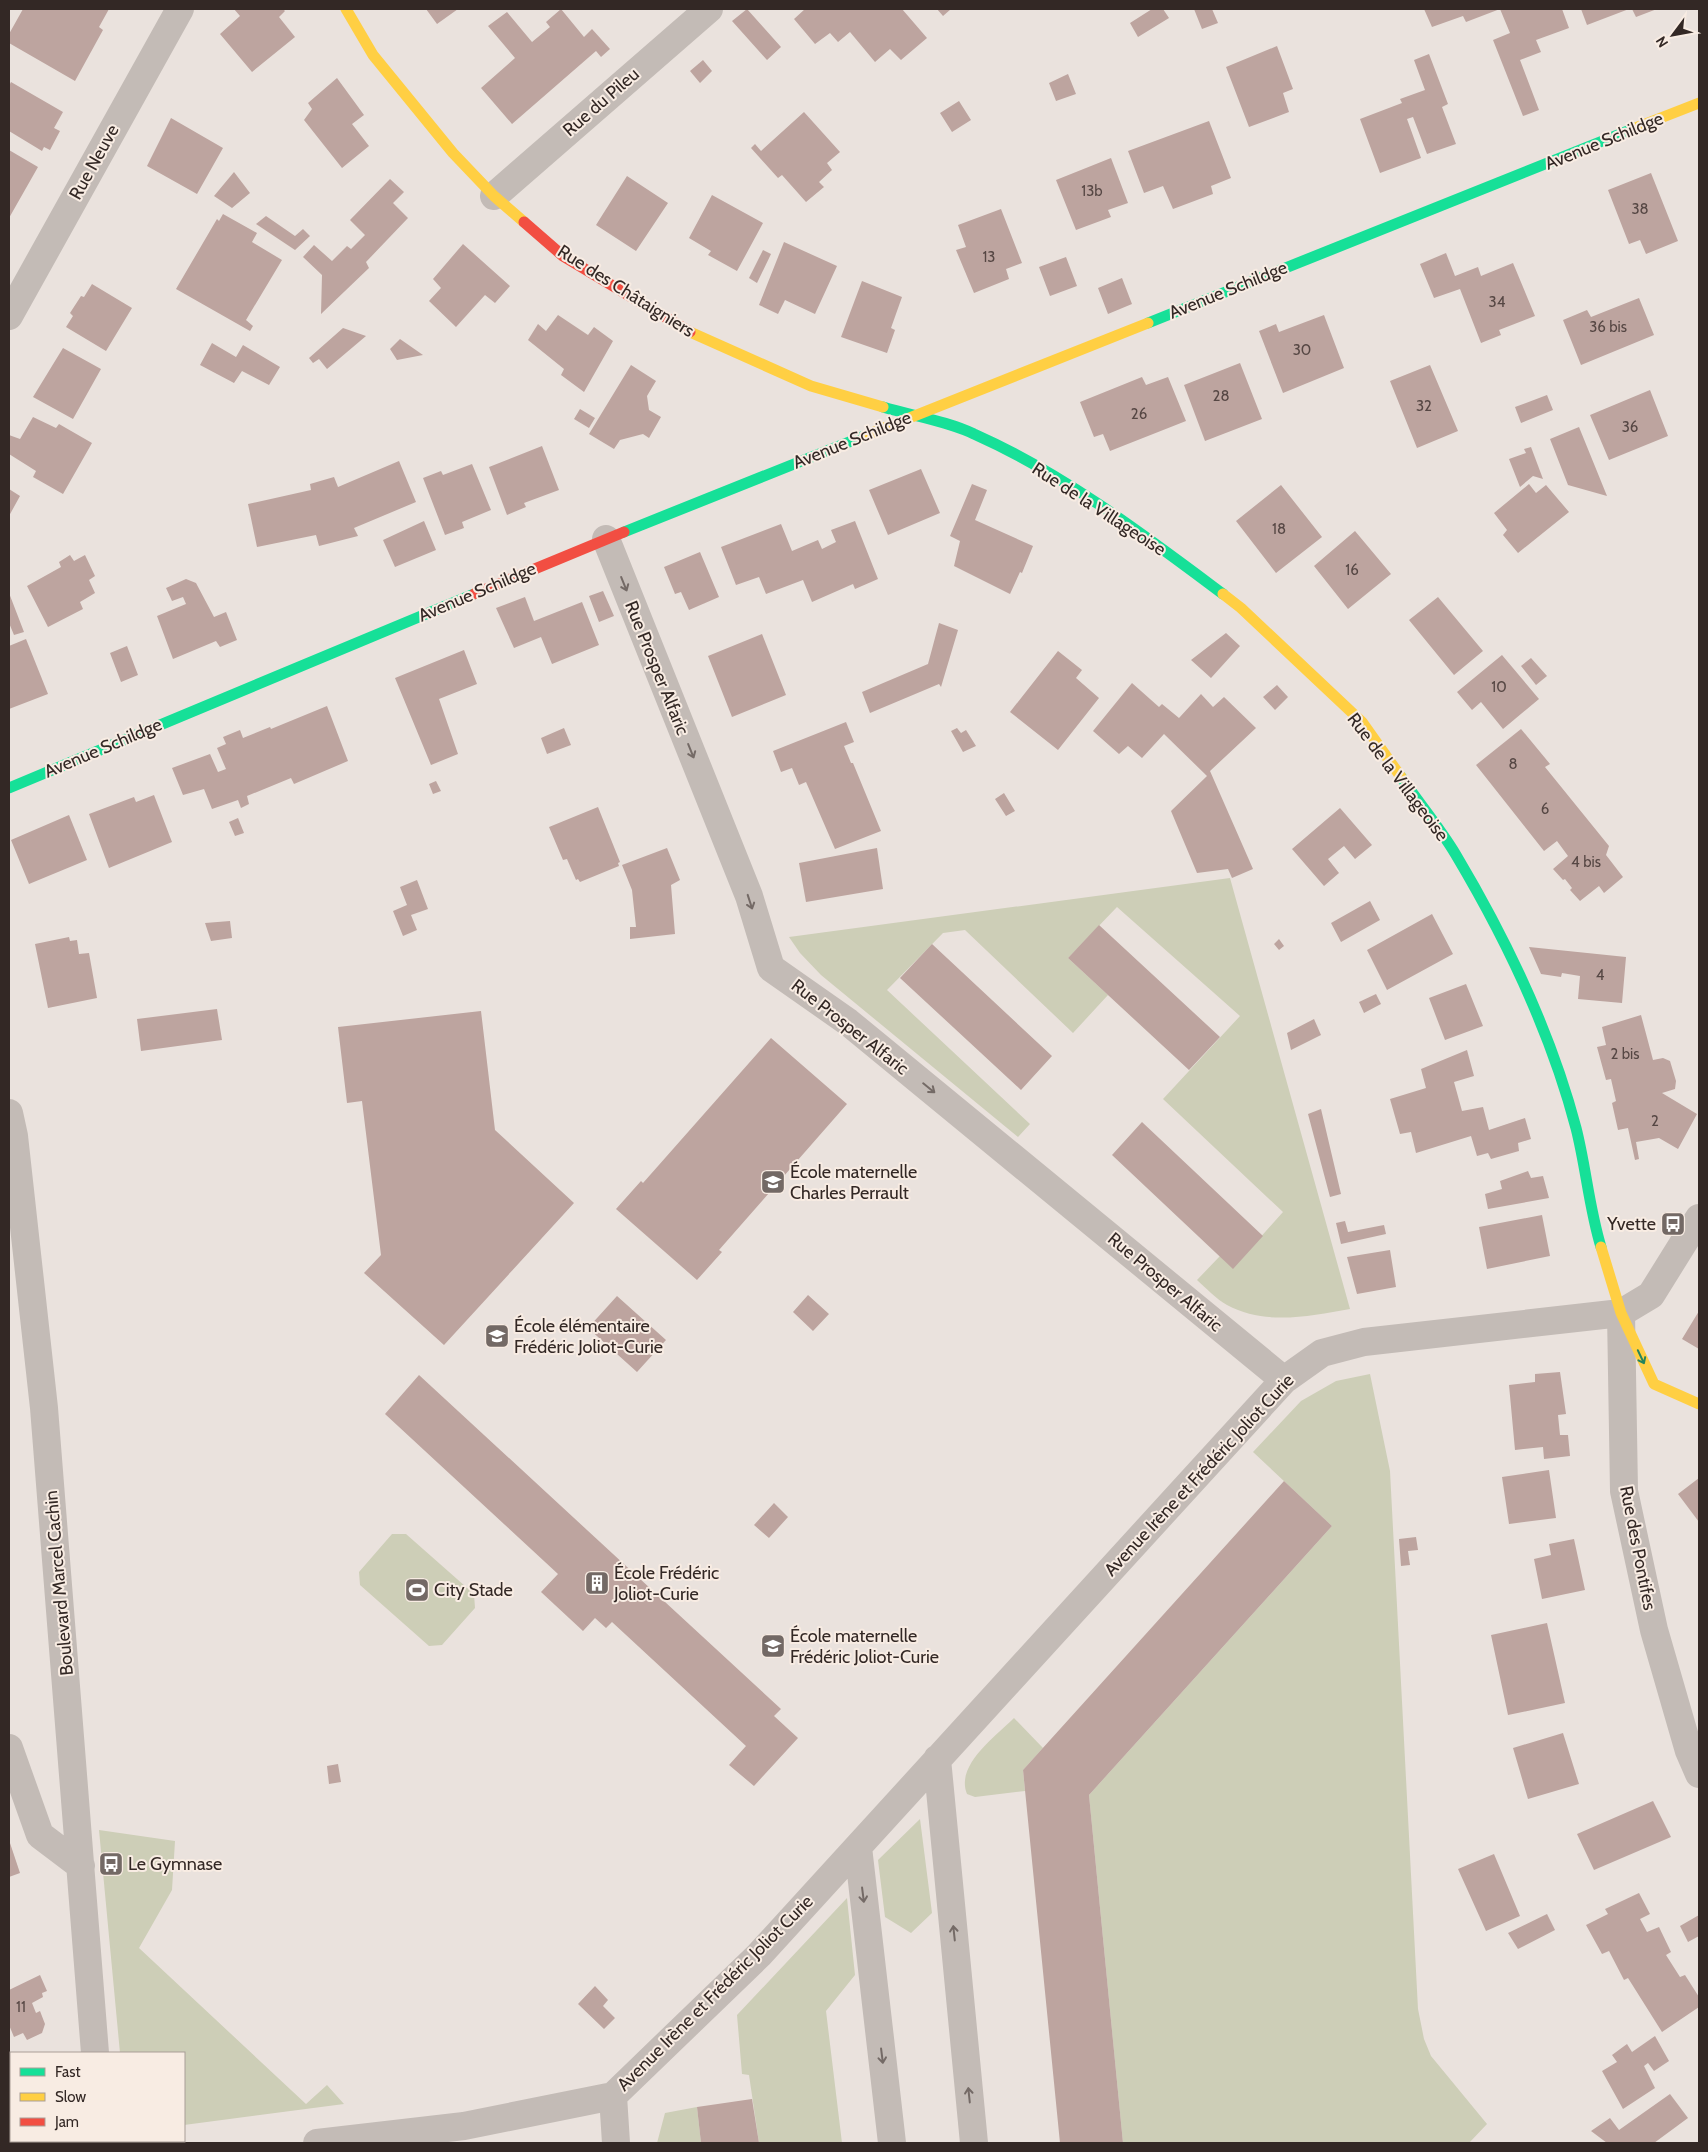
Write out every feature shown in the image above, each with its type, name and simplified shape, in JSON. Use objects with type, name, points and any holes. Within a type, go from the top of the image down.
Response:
[{"type":"street","name":"Rue Neuve","points":[[9,316],[180,9]]},
{"type":"street","name":"Rue des Châtaigniers","points":[[346,9],[374,55],[453,153],[494,196],[564,256],[680,328],[811,386],[910,416]]},
{"type":"street","name":"Rue du Pileu","points":[[494,196],[709,9]]},
{"type":"street","name":"Avenue Schildge","points":[[9,788],[606,539],[910,416],[1699,103]]},
{"type":"street","name":"Rue de la Villageoise","points":[[910,416],[973,434],[1052,474],[1151,540],[1241,608],[1362,722],[1455,853],[1495,925],[1528,996],[1555,1062],[1576,1128],[1599,1241],[1621,1313],[1654,1384],[1699,1404]]},
{"type":"street","name":"Rue Prosper Alfaric","points":[[606,539],[749,896],[772,968],[848,1022],[1284,1380]]},
{"type":"street","name":"Boulevard Marcel Cachin","points":[[9,1113],[14,1136],[44,1408],[95,2052]]},
{"type":"street","points":[[1621,1313],[1651,1295],[1699,1218]]},
{"type":"street","name":"Avenue Irène et Frédéric Joliot Curie","points":[[317,2143],[464,2126],[613,2096],[759,1955],[1284,1380],[1322,1353],[1364,1342],[1621,1313]]},
{"type":"street","name":"Rue des Pontifes","points":[[1621,1313],[1624,1491],[1654,1630],[1689,1751],[1699,1774]]},
{"type":"street","points":[[9,1748],[40,1835],[81,1866]]},
{"type":"street","points":[[937,1760],[974,2143]]},
{"type":"street","points":[[858,1847],[892,2143]]},
{"type":"street","points":[[613,2096],[616,2143]]},
{"type":"green space","points":[[1230,878],[1350,1309],[1288,1318],[1257,1315],[1227,1305],[1215,1297],[1197,1280],[1220,1256],[1233,1268],[1283,1212],[1163,1099],[1240,1016],[1117,907],[1068,958],[1108,995],[1073,1033],[965,930],[943,933],[887,990],[1030,1124],[1018,1137],[821,975],[800,953],[789,937]]},
{"type":"green space","points":[[1370,1374],[1390,1471],[1418,2009],[1424,2039],[1431,2056],[1487,2124],[1469,2143],[1123,2143],[1089,1795],[1332,1526],[1253,1452],[1301,1401],[1336,1381]]},
{"type":"green space","name":"City Stade","points":[[392,1534],[406,1534],[474,1594],[475,1608],[442,1645],[429,1646],[360,1585],[359,1572]]},
{"type":"green space","points":[[1014,1718],[1043,1748],[1023,1770],[1025,1791],[975,1797],[967,1794],[965,1783],[967,1772],[972,1762],[988,1742]]},
{"type":"green space","points":[[920,1819],[932,1913],[911,1933],[885,1917],[878,1860]]},
{"type":"green space","points":[[99,1830],[175,1841],[172,1890],[139,1948],[306,2104],[327,2085],[344,2104],[185,2125],[185,2052],[120,2052]]},
{"type":"green space","points":[[847,1898],[855,1975],[826,2011],[842,2143],[759,2143],[749,2075],[742,2074],[737,2015]]},
{"type":"green space","points":[[697,2107],[701,2143],[657,2143],[665,2113]]},
{"type":"building","points":[[23,9],[109,9],[99,27],[103,30],[75,81],[9,43],[9,34]]},
{"type":"building","points":[[234,9],[283,9],[285,11],[279,17],[295,37],[252,72],[220,34],[240,16]]},
{"type":"building","points":[[426,9],[458,9],[437,24]]},
{"type":"building","points":[[561,9],[584,37],[592,29],[610,49],[601,57],[596,51],[512,124],[481,88],[515,58],[488,26],[507,12],[532,42],[550,27],[546,22]]},
{"type":"building","points":[[747,9],[781,47],[767,60],[732,21]]},
{"type":"building","points":[[805,9],[902,9],[927,38],[901,60],[890,49],[875,62],[850,32],[838,42],[830,33],[815,44],[794,19]]},
{"type":"building","points":[[937,9],[951,9],[943,16]]},
{"type":"building","points":[[1152,9],[1163,9],[1169,18],[1138,37],[1130,23]]},
{"type":"building","points":[[1194,9],[1212,9],[1218,23],[1202,29]]},
{"type":"building","points":[[1424,9],[1500,9],[1466,22],[1463,16],[1432,27]]},
{"type":"building","points":[[1500,9],[1562,9],[1569,28],[1536,40],[1541,52],[1520,60],[1539,110],[1523,116],[1493,40],[1510,33]]},
{"type":"building","points":[[1581,9],[1629,9],[1587,25]]},
{"type":"building","points":[[1632,9],[1657,9],[1636,17]]},
{"type":"building","points":[[1277,46],[1293,89],[1283,93],[1289,112],[1249,127],[1226,67]]},
{"type":"building","points":[[1429,54],[1448,104],[1442,107],[1456,144],[1427,154],[1413,117],[1407,119],[1421,158],[1380,173],[1360,119],[1402,103],[1400,99],[1425,90],[1414,60]]},
{"type":"building","points":[[703,60],[712,71],[700,83],[690,71]]},
{"type":"building","points":[[1068,74],[1076,94],[1056,101],[1049,83]]},
{"type":"building","points":[[337,78],[364,115],[352,124],[369,146],[342,168],[304,120],[312,109],[308,103]]},
{"type":"building","points":[[11,82],[63,112],[54,128],[60,131],[50,150],[44,147],[42,151],[9,131],[9,86]]},
{"type":"building","points":[[959,101],[971,120],[952,132],[940,113]]},
{"type":"building","points":[[804,112],[840,152],[827,163],[832,170],[819,182],[824,187],[806,202],[782,175],[778,178],[751,148],[755,144],[761,151]]},
{"type":"building","points":[[171,118],[223,148],[197,194],[147,166]]},
{"type":"building","points":[[1209,121],[1231,178],[1211,186],[1213,194],[1173,209],[1163,186],[1144,193],[1128,151]]},
{"type":"building","points":[[9,150],[38,167],[9,218]]},
{"type":"building","points":[[1111,158],[1128,203],[1108,210],[1111,217],[1076,230],[1056,180]]},
{"type":"building","points":[[234,172],[250,193],[232,208],[214,196]]},
{"type":"building","points":[[1651,173],[1678,241],[1646,254],[1640,240],[1629,244],[1608,190]]},
{"type":"building","points":[[627,176],[668,203],[636,251],[596,225]]},
{"type":"building","points":[[390,179],[404,192],[393,203],[408,218],[366,262],[369,268],[321,314],[322,275],[303,257],[314,245],[332,261],[347,246],[351,249],[365,235],[350,220]]},
{"type":"building","points":[[712,195],[763,223],[737,271],[708,255],[711,251],[689,238]]},
{"type":"building","points":[[1001,209],[1022,263],[1006,269],[1009,279],[974,293],[956,250],[966,247],[958,225]]},
{"type":"building","points":[[223,214],[257,233],[252,242],[282,260],[246,320],[253,326],[250,331],[176,289],[217,219],[219,221]]},
{"type":"building","points":[[266,216],[295,236],[303,229],[310,236],[295,250],[256,224]]},
{"type":"building","points":[[784,242],[837,266],[815,314],[785,300],[778,314],[759,305]]},
{"type":"building","points":[[463,244],[510,286],[495,303],[485,295],[456,327],[429,301],[441,288],[433,279]]},
{"type":"building","points":[[763,250],[771,254],[757,283],[749,278]]},
{"type":"building","points":[[1446,253],[1455,276],[1478,267],[1481,276],[1513,263],[1535,316],[1499,330],[1501,335],[1481,343],[1460,289],[1434,298],[1420,264]]},
{"type":"building","points":[[1066,257],[1077,286],[1050,296],[1039,267]]},
{"type":"building","points":[[1122,278],[1132,304],[1108,314],[1098,288]]},
{"type":"building","points":[[862,281],[902,297],[891,328],[895,330],[887,353],[841,337]]},
{"type":"building","points":[[92,284],[132,308],[106,351],[66,327],[73,316],[70,313],[81,296],[84,297]]},
{"type":"building","points":[[1639,298],[1654,335],[1581,365],[1563,320],[1587,310],[1591,317]]},
{"type":"building","points":[[558,315],[588,335],[594,327],[613,341],[584,392],[561,375],[564,369],[528,340],[538,324],[546,331]]},
{"type":"building","points":[[1324,315],[1344,368],[1283,393],[1259,331],[1276,324],[1279,332]]},
{"type":"building","points":[[343,328],[366,336],[327,369],[319,359],[313,363],[309,358]]},
{"type":"building","points":[[400,339],[423,355],[397,360],[390,349]]},
{"type":"building","points":[[212,343],[236,357],[243,345],[280,367],[269,385],[242,371],[234,383],[200,365]]},
{"type":"building","points":[[63,348],[101,369],[73,419],[33,397]]},
{"type":"building","points":[[1240,363],[1262,419],[1205,441],[1184,385]]},
{"type":"building","points":[[631,365],[656,381],[647,396],[649,410],[661,417],[649,438],[643,434],[620,440],[614,449],[589,434]]},
{"type":"building","points":[[1430,365],[1458,431],[1417,448],[1390,381]]},
{"type":"building","points":[[1142,377],[1146,385],[1168,377],[1186,421],[1110,451],[1103,434],[1094,437],[1080,402]]},
{"type":"building","points":[[1650,390],[1668,436],[1609,460],[1590,415]]},
{"type":"building","points":[[1547,395],[1553,410],[1521,423],[1515,407]]},
{"type":"building","points":[[580,409],[595,418],[589,428],[574,419]]},
{"type":"building","points":[[33,417],[56,428],[59,424],[92,443],[63,494],[33,477],[36,471],[9,454],[9,435],[20,439]]},
{"type":"building","points":[[1579,427],[1607,496],[1568,485],[1550,439]]},
{"type":"building","points":[[542,446],[559,490],[524,503],[526,507],[507,515],[489,467]]},
{"type":"building","points":[[1531,447],[1543,479],[1533,476],[1520,487],[1509,459],[1526,453],[1524,449]]},
{"type":"building","points":[[399,461],[416,502],[354,528],[358,536],[319,546],[316,535],[257,547],[248,504],[311,490],[310,484],[334,477],[338,487]]},
{"type":"building","points":[[472,464],[491,510],[462,522],[464,528],[445,535],[423,478],[441,471],[443,475]]},
{"type":"building","points":[[921,469],[940,513],[888,535],[869,490]]},
{"type":"building","points":[[972,484],[987,490],[975,520],[1033,546],[1022,573],[1020,572],[1010,594],[954,566],[960,541],[950,536]]},
{"type":"building","points":[[1529,484],[1536,493],[1546,485],[1569,512],[1518,553],[1503,535],[1507,530],[1494,513]]},
{"type":"building","points":[[1281,485],[1322,537],[1276,573],[1236,521]]},
{"type":"building","points":[[9,489],[20,496],[9,516]]},
{"type":"building","points":[[424,521],[436,550],[395,567],[383,540]]},
{"type":"building","points":[[855,521],[878,579],[855,589],[853,584],[812,602],[803,580],[766,594],[759,577],[736,585],[721,547],[781,524],[792,551],[818,540],[822,549],[836,542],[831,530]]},
{"type":"building","points":[[1355,531],[1391,574],[1348,609],[1314,566]]},
{"type":"building","points":[[700,552],[719,597],[689,610],[681,592],[675,594],[664,567]]},
{"type":"building","points":[[70,555],[74,561],[85,555],[95,576],[89,580],[95,593],[80,602],[83,609],[48,627],[27,586],[61,567],[59,562]]},
{"type":"building","points":[[186,579],[196,583],[214,617],[226,612],[237,640],[220,647],[216,641],[173,659],[157,616],[186,604],[183,597],[172,601],[166,588]]},
{"type":"building","points":[[603,591],[614,616],[599,622],[589,596]]},
{"type":"building","points":[[9,593],[24,632],[14,635],[9,623]]},
{"type":"building","points":[[525,597],[534,621],[582,602],[599,645],[552,664],[541,637],[514,648],[496,608]]},
{"type":"building","points":[[1438,597],[1483,651],[1454,675],[1409,620]]},
{"type":"building","points":[[939,623],[958,630],[941,687],[939,684],[870,713],[862,692],[928,664]]},
{"type":"building","points":[[1226,633],[1240,646],[1211,678],[1191,660]]},
{"type":"building","points":[[762,634],[786,695],[732,717],[708,656]]},
{"type":"building","points":[[26,639],[48,694],[9,709],[9,646]]},
{"type":"building","points":[[127,646],[138,675],[121,682],[110,653]]},
{"type":"building","points":[[464,650],[477,684],[439,699],[458,754],[431,765],[395,678]]},
{"type":"building","points":[[1058,651],[1082,670],[1076,678],[1099,698],[1058,750],[1010,712]]},
{"type":"building","points":[[1502,655],[1539,699],[1503,729],[1481,702],[1472,710],[1457,692]]},
{"type":"building","points":[[1531,658],[1547,676],[1536,685],[1521,666]]},
{"type":"building","points":[[1132,683],[1159,707],[1162,704],[1179,718],[1201,694],[1213,707],[1224,697],[1256,728],[1210,771],[1253,869],[1232,878],[1228,869],[1197,873],[1171,811],[1207,776],[1164,734],[1142,758],[1128,746],[1119,754],[1093,731]]},
{"type":"building","points":[[1277,685],[1288,697],[1275,710],[1263,697]]},
{"type":"building","points":[[327,706],[348,761],[294,784],[291,778],[247,796],[249,804],[241,808],[238,800],[212,809],[204,789],[183,795],[172,768],[210,754],[218,772],[226,769],[217,748],[226,744],[223,737],[240,730],[243,738],[270,727],[271,729]]},
{"type":"building","points":[[846,722],[854,742],[844,746],[881,831],[835,849],[806,782],[799,785],[792,768],[781,772],[773,751]]},
{"type":"building","points":[[564,728],[571,745],[547,754],[541,738]]},
{"type":"building","points":[[957,728],[961,733],[966,730],[976,746],[963,752],[951,731]]},
{"type":"building","points":[[1521,729],[1550,764],[1545,767],[1609,846],[1606,855],[1623,877],[1604,893],[1599,886],[1580,901],[1570,890],[1572,888],[1565,879],[1563,880],[1553,869],[1568,856],[1557,841],[1544,851],[1476,765]]},
{"type":"building","points":[[436,781],[441,791],[433,794],[429,784]]},
{"type":"building","points":[[1004,793],[1015,811],[1006,816],[995,799]]},
{"type":"building","points":[[154,795],[172,842],[109,868],[89,814],[134,797],[136,802]]},
{"type":"building","points":[[598,807],[620,862],[618,863],[619,866],[580,882],[578,879],[576,880],[567,859],[563,860],[549,827]]},
{"type":"building","points":[[1340,808],[1372,845],[1355,859],[1344,846],[1328,859],[1339,873],[1324,886],[1292,849]]},
{"type":"building","points":[[69,815],[87,860],[29,884],[11,840]]},
{"type":"building","points":[[238,818],[244,833],[235,836],[229,822]]},
{"type":"building","points":[[667,848],[680,880],[671,885],[675,934],[630,939],[630,927],[636,927],[632,890],[622,865]]},
{"type":"building","points":[[877,848],[883,889],[806,902],[799,863]]},
{"type":"building","points":[[417,880],[428,909],[411,915],[417,930],[403,936],[393,911],[407,905],[400,887]]},
{"type":"building","points":[[1370,901],[1380,920],[1341,942],[1331,923]]},
{"type":"building","points":[[1432,914],[1453,954],[1387,990],[1367,950]]},
{"type":"building","points":[[230,921],[232,938],[211,941],[205,923]]},
{"type":"building","points":[[1099,925],[1220,1037],[1189,1070],[1068,958]]},
{"type":"building","points":[[69,937],[70,941],[77,940],[79,954],[89,953],[97,998],[48,1008],[35,944]]},
{"type":"building","points":[[1279,939],[1284,946],[1279,950],[1274,944]]},
{"type":"building","points":[[932,944],[1052,1056],[1021,1090],[900,978]]},
{"type":"building","points":[[1529,947],[1626,957],[1622,1003],[1578,999],[1580,976],[1562,973],[1561,977],[1541,974]]},
{"type":"building","points":[[1466,984],[1483,1026],[1445,1040],[1429,998]]},
{"type":"building","points":[[1376,994],[1381,1004],[1364,1013],[1359,1002]]},
{"type":"building","points":[[217,1009],[222,1040],[141,1051],[137,1019]]},
{"type":"building","points":[[481,1011],[495,1130],[574,1203],[444,1345],[364,1273],[381,1255],[362,1101],[347,1103],[338,1027]]},
{"type":"building","points":[[1641,1015],[1653,1060],[1663,1058],[1670,1061],[1676,1081],[1675,1089],[1662,1093],[1697,1114],[1678,1149],[1659,1138],[1636,1142],[1639,1159],[1635,1160],[1628,1128],[1618,1130],[1612,1103],[1616,1101],[1611,1079],[1606,1080],[1597,1047],[1606,1045],[1602,1027]]},
{"type":"building","points":[[1314,1019],[1321,1035],[1291,1050],[1287,1033]]},
{"type":"building","name":"École maternelle Charles Perrault","points":[[771,1038],[847,1104],[719,1250],[722,1252],[697,1280],[616,1209],[641,1181],[643,1183]]},
{"type":"building","points":[[1467,1050],[1474,1076],[1454,1082],[1462,1111],[1483,1107],[1489,1130],[1525,1118],[1531,1139],[1518,1143],[1519,1151],[1491,1159],[1488,1153],[1477,1156],[1471,1136],[1416,1153],[1411,1132],[1400,1134],[1390,1099],[1426,1088],[1421,1069]]},
{"type":"building","points":[[1321,1109],[1341,1194],[1330,1197],[1308,1114]]},
{"type":"building","points":[[1142,1122],[1263,1236],[1233,1269],[1112,1155]]},
{"type":"building","points":[[1528,1171],[1531,1178],[1543,1176],[1549,1198],[1488,1209],[1485,1194],[1502,1189],[1500,1181]]},
{"type":"building","points":[[1542,1215],[1550,1256],[1487,1269],[1479,1227]]},
{"type":"building","points":[[1345,1221],[1348,1232],[1384,1225],[1386,1234],[1341,1244],[1336,1223]]},
{"type":"building","points":[[1390,1250],[1396,1287],[1357,1294],[1347,1257]]},
{"type":"building","points":[[808,1295],[829,1314],[813,1331],[793,1312]]},
{"type":"building","points":[[617,1296],[666,1340],[637,1372],[588,1328]]},
{"type":"building","points":[[1699,1311],[1699,1349],[1682,1339]]},
{"type":"building","points":[[1560,1372],[1566,1414],[1558,1415],[1560,1435],[1568,1435],[1570,1456],[1544,1459],[1543,1447],[1515,1450],[1509,1385],[1535,1382],[1535,1374]]},
{"type":"building","name":"École Frédéric Joliot-Curie","points":[[419,1375],[781,1709],[774,1716],[798,1738],[754,1786],[729,1765],[746,1746],[612,1622],[606,1628],[595,1618],[583,1631],[541,1592],[558,1574],[385,1414]]},
{"type":"building","points":[[1549,1470],[1556,1518],[1509,1524],[1502,1477]]},
{"type":"building","points":[[1699,1478],[1699,1522],[1678,1494]]},
{"type":"building","points":[[1284,1481],[1332,1526],[1089,1795],[1123,2143],[1060,2143],[1023,1770]]},
{"type":"building","points":[[774,1503],[788,1517],[769,1538],[754,1525]]},
{"type":"building","points":[[1416,1537],[1418,1550],[1408,1551],[1410,1565],[1401,1566],[1399,1539]]},
{"type":"building","points":[[1574,1539],[1585,1590],[1542,1599],[1534,1559],[1551,1555],[1549,1544]]},
{"type":"building","points":[[1547,1623],[1565,1703],[1508,1715],[1491,1635]]},
{"type":"building","points":[[1563,1733],[1579,1784],[1528,1799],[1513,1748]]},
{"type":"building","points":[[338,1764],[341,1782],[329,1784],[327,1766]]},
{"type":"building","points":[[1653,1801],[1671,1837],[1594,1870],[1577,1834]]},
{"type":"building","points":[[9,1840],[20,1873],[9,1877]]},
{"type":"building","points":[[1494,1854],[1520,1916],[1486,1931],[1458,1869]]},
{"type":"building","points":[[1639,1893],[1650,1914],[1640,1919],[1647,1932],[1659,1927],[1671,1952],[1666,1955],[1680,1977],[1685,1975],[1699,1997],[1699,2007],[1662,2032],[1628,1978],[1624,1980],[1609,1951],[1602,1954],[1586,1925],[1608,1914],[1605,1909]]},
{"type":"building","points":[[1547,1914],[1555,1930],[1518,1949],[1508,1933]]},
{"type":"building","points":[[1699,1915],[1699,1936],[1688,1942],[1680,1926]]},
{"type":"building","points":[[40,1975],[47,1991],[42,1993],[43,1997],[32,2003],[36,2013],[40,2011],[45,2024],[42,2033],[27,2040],[23,2033],[14,2037],[9,2025],[9,1990]]},
{"type":"building","points":[[595,1986],[608,2000],[603,2006],[615,2018],[604,2029],[578,2004]]},
{"type":"building","points":[[1655,2036],[1669,2061],[1654,2071],[1648,2063],[1644,2066],[1655,2088],[1623,2109],[1602,2071],[1617,2062],[1612,2055],[1627,2044],[1632,2052]]},
{"type":"building","points":[[1670,2094],[1688,2118],[1654,2143],[1607,2143],[1591,2131],[1610,2118],[1619,2130]]},
{"type":"building","points":[[752,2099],[759,2143],[701,2143],[697,2107]]},
{"type":"traffic: fast","points":[[1148,323],[1635,128]]},
{"type":"traffic: fast","points":[[883,407],[964,429],[1040,468],[1103,507],[1223,594]]},
{"type":"traffic: fast","points":[[624,532],[869,434]]},
{"type":"traffic: fast","points":[[9,788],[474,594]]},
{"type":"traffic: fast","points":[[1401,777],[1456,855],[1509,953],[1540,1022],[1566,1092],[1576,1128],[1593,1217],[1601,1247]]},
{"type":"traffic: slow","points":[[346,9],[373,55],[453,153],[494,196],[524,222]]},
{"type":"traffic: slow","points":[[1635,128],[1699,103]]},
{"type":"traffic: slow","points":[[869,434],[1148,323]]},
{"type":"traffic: slow","points":[[690,332],[811,386],[883,407]]},
{"type":"traffic: slow","points":[[1223,594],[1241,608],[1362,722],[1401,777]]},
{"type":"traffic: slow","points":[[1601,1247],[1621,1313],[1654,1384],[1699,1404]]},
{"type":"traffic: jam","points":[[524,222],[563,256],[690,332]]},
{"type":"traffic: jam","points":[[474,594],[624,532]]},
{"type":"place","name":"École maternelle Charles Perrault","points":[[773,1182]]},
{"type":"place","name":"Yvette","points":[[1673,1224]]},
{"type":"place","name":"École élémentaire Frédéric Joliot-Curie","points":[[497,1336]]},
{"type":"place","name":"École Frédéric Joliot-Curie","points":[[597,1583]]},
{"type":"place","name":"City Stade","points":[[417,1590]]},
{"type":"place","name":"École maternelle Frédéric Joliot-Curie","points":[[773,1646]]},
{"type":"place","name":"Le Gymnase","points":[[111,1864]]}]
